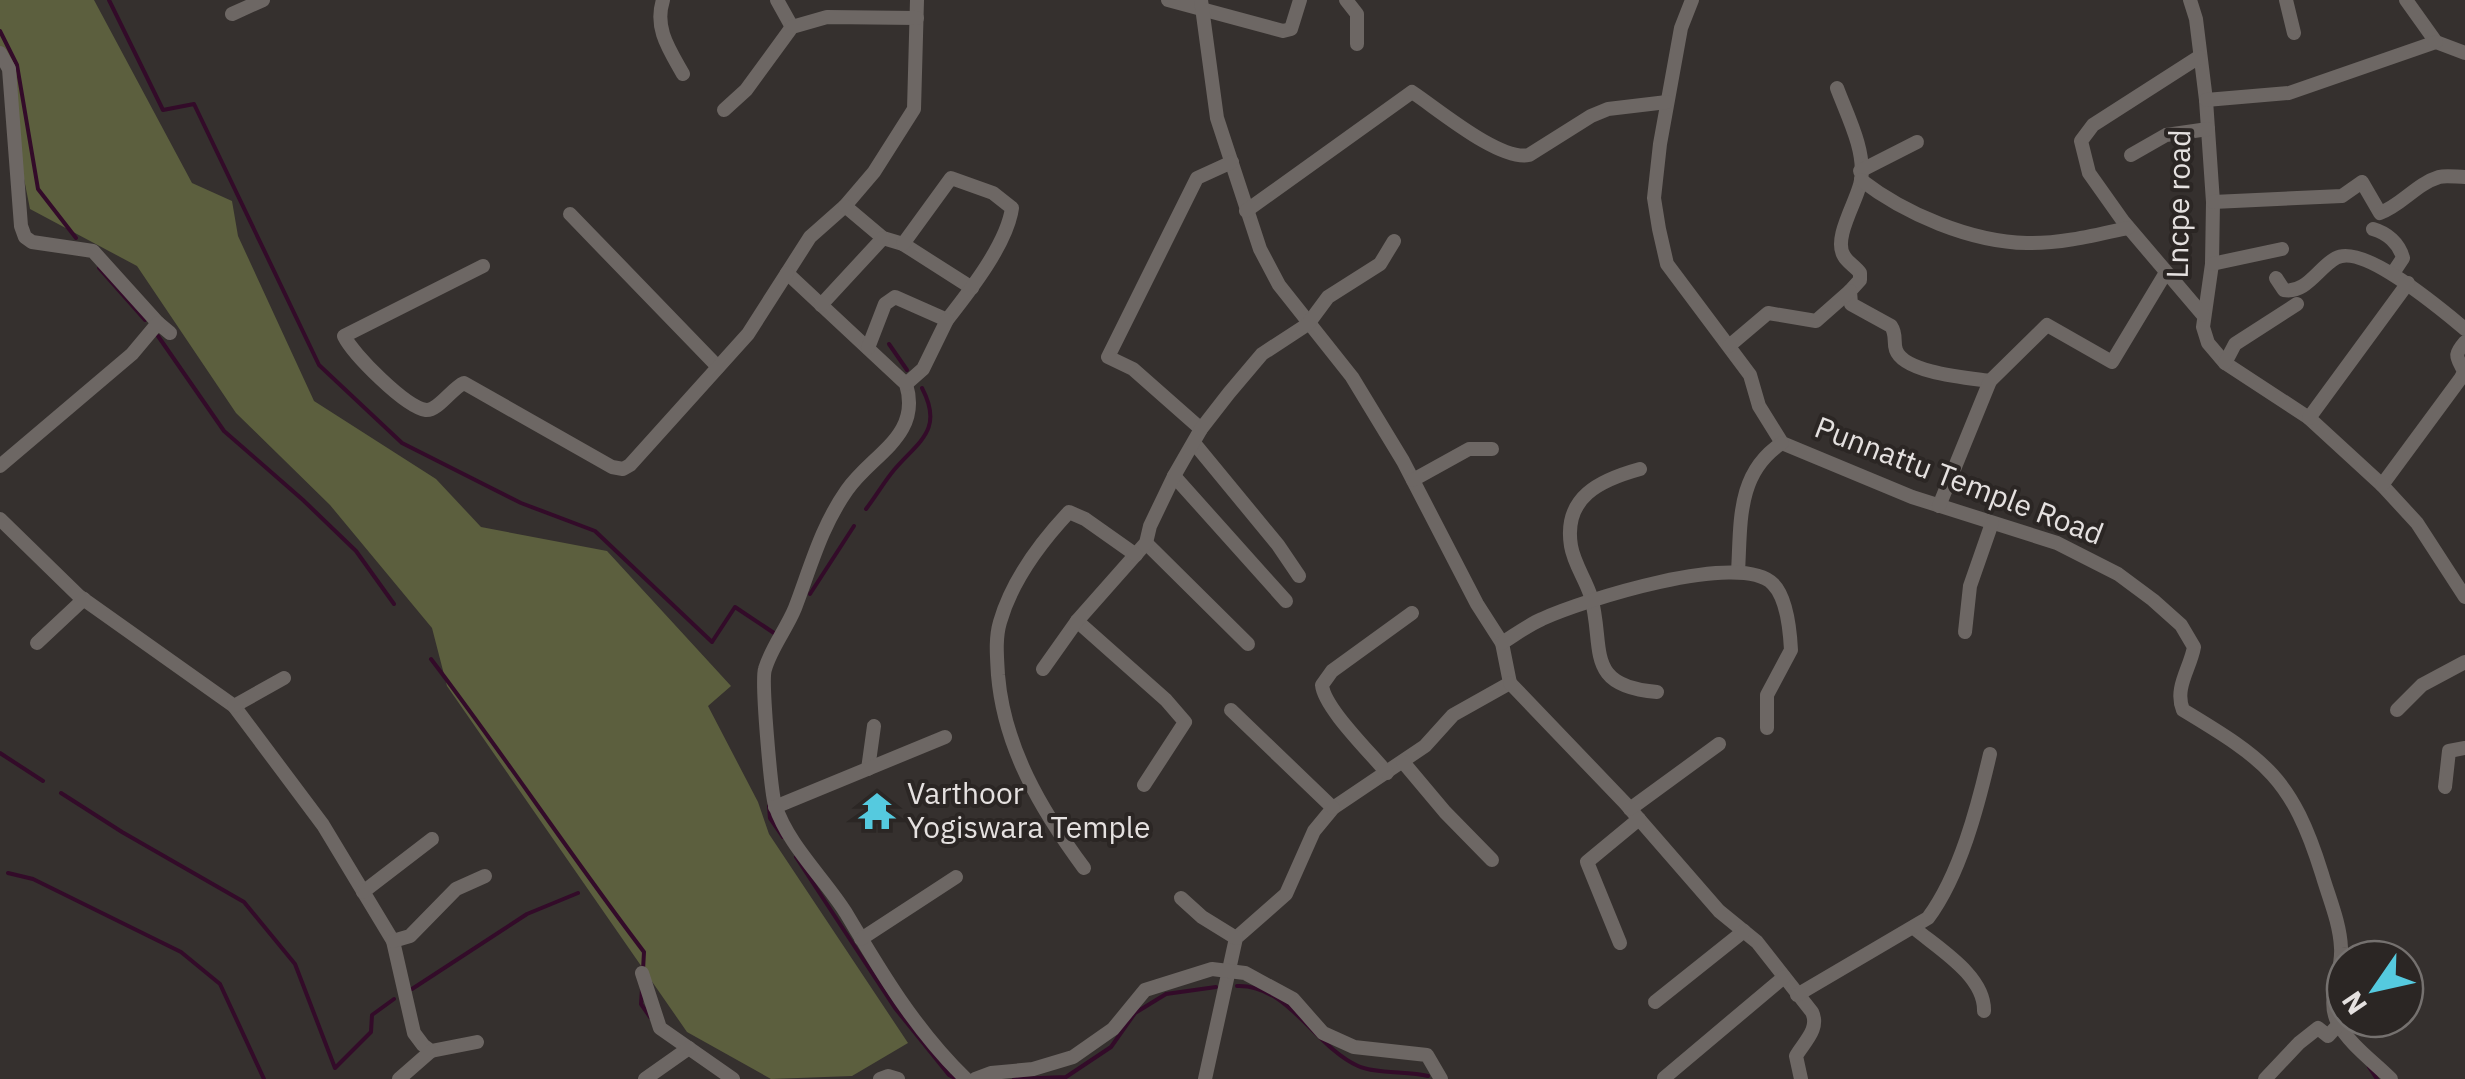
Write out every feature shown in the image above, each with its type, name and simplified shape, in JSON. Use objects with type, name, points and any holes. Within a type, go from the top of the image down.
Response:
[{"type":"street","points":[[232,14],[263,0]]},
{"type":"street","points":[[663,0],[658,17],[665,42],[683,74]]},
{"type":"street","points":[[777,0],[792,27]]},
{"type":"street","points":[[483,266],[344,336],[348,344],[384,382],[422,408],[434,408],[464,383],[612,467],[630,465],[748,334],[810,237],[845,206],[874,172],[914,109],[917,0]]},
{"type":"street","points":[[1168,0],[1201,4],[1284,31],[1291,29],[1300,0]]},
{"type":"street","points":[[1346,0],[1357,14],[1357,44]]},
{"type":"street","name":"Punnattu Temple Road","points":[[1692,0],[1681,28],[1654,198],[1667,264],[1750,375],[1758,406],[1782,444],[1939,506],[2057,544],[2118,574],[2182,625],[2190,637],[2192,656],[2178,700],[2183,710],[2250,751],[2288,792],[2311,840],[2339,939]]},
{"type":"street","name":"Lncpe road","points":[[2190,0],[2206,100],[2212,202],[2212,264],[2202,327],[2208,343],[2226,363],[2309,418],[2382,485],[2418,524],[2465,597]]},
{"type":"street","points":[[2294,33],[2288,5],[2304,0]]},
{"type":"street","points":[[2406,0],[2436,42],[2465,53]]},
{"type":"street","points":[[1201,4],[1217,118],[1260,249],[1279,285],[1352,378],[1413,480],[1477,604],[1502,643],[1510,683],[1720,911],[1757,942],[1816,1020],[1796,1056],[1801,1079]]},
{"type":"street","points":[[724,110],[746,90],[792,27],[827,17],[917,18]]},
{"type":"street","points":[[2206,100],[2289,93],[2436,42]]},
{"type":"street","points":[[0,53],[9,69],[25,238],[92,251],[164,328],[0,466]]},
{"type":"street","points":[[2199,58],[2093,125],[2081,141],[2090,174],[2128,228],[2203,316]]},
{"type":"street","points":[[1729,346],[1768,313],[1816,321],[1860,280],[1860,273],[1843,256],[1841,247],[1861,176],[1854,136],[1837,88]]},
{"type":"street","points":[[1246,211],[1412,92],[1479,138],[1520,157],[1530,155],[1608,109],[1668,102]]},
{"type":"street","points":[[2131,155],[2166,135],[2208,129]]},
{"type":"street","points":[[1861,176],[1917,142]]},
{"type":"street","points":[[1232,162],[1198,178],[1108,357],[1133,370],[1197,436],[1298,576]]},
{"type":"street","points":[[1861,176],[1902,206],[1976,234],[2027,243],[2128,228]]},
{"type":"street","points":[[2212,202],[2342,196],[2362,182],[2380,213],[2397,207],[2411,193],[2440,177],[2465,176]]},
{"type":"street","points":[[903,244],[951,178],[992,192],[1012,208],[972,288],[946,320],[924,369],[906,384]]},
{"type":"street","points":[[845,206],[883,238],[903,244],[972,288]]},
{"type":"street","points":[[570,214],[718,366]]},
{"type":"street","points":[[2373,229],[2384,232],[2402,253],[2393,274]]},
{"type":"street","points":[[821,305],[883,238]]},
{"type":"street","points":[[1043,669],[1077,621],[1141,549],[1197,436],[1262,354],[1308,324],[1328,298],[1380,264],[1394,241]]},
{"type":"street","points":[[2212,264],[2282,249]]},
{"type":"street","points":[[2276,278],[2284,290],[2297,290],[2342,256],[2393,274],[2465,329]]},
{"type":"street","points":[[787,274],[906,384],[911,402],[907,422],[895,440],[848,488],[818,539],[794,611],[764,672],[776,807],[896,997],[966,1079]]},
{"type":"street","points":[[1939,506],[1990,382],[2047,325],[2112,362],[2165,274]]},
{"type":"street","points":[[2309,418],[2408,283]]},
{"type":"street","points":[[1850,291],[1851,304],[1858,311],[1892,326],[1896,350],[1904,360],[1918,368],[1990,382]]},
{"type":"street","points":[[868,348],[885,304],[895,297],[946,320]]},
{"type":"street","points":[[2226,363],[2235,344],[2297,304]]},
{"type":"street","points":[[2382,485],[2461,378],[2464,372],[2455,355],[2465,342]]},
{"type":"street","points":[[1738,572],[1745,489],[1767,453],[1782,444]]},
{"type":"street","points":[[1413,480],[1469,449],[1492,449]]},
{"type":"street","points":[[1640,469],[1608,478],[1578,501],[1571,521],[1571,548],[1592,599],[1596,649],[1607,673],[1632,690],[1656,692]]},
{"type":"street","points":[[1174,476],[1286,601]]},
{"type":"street","points":[[1084,868],[1047,812],[1002,716],[996,651],[999,624],[1040,544],[1069,512],[1085,518],[1141,549],[1248,644]]},
{"type":"street","points":[[0,519],[84,599],[234,706],[324,825],[393,941],[414,1033],[431,1050]]},
{"type":"street","points":[[1965,632],[1970,586],[1992,523]]},
{"type":"street","points":[[1502,643],[1538,620],[1592,599],[1642,586],[1738,572],[1761,576],[1772,583],[1780,596],[1792,650],[1767,694],[1767,728]]},
{"type":"street","points":[[37,643],[84,599]]},
{"type":"street","points":[[1387,772],[1323,694],[1322,685],[1332,672],[1412,613]]},
{"type":"street","points":[[1077,621],[1166,700],[1184,722],[1144,785]]},
{"type":"street","points":[[2398,710],[2422,685],[2465,662]]},
{"type":"street","points":[[234,706],[284,678]]},
{"type":"street","points":[[1205,1079],[1236,938],[1286,894],[1308,844],[1333,808],[1425,746],[1453,715],[1510,683]]},
{"type":"street","points":[[1232,710],[1333,808]]},
{"type":"street","points":[[868,769],[874,726]]},
{"type":"street","points":[[776,807],[944,737]]},
{"type":"street","points":[[1620,944],[1587,862],[1634,814],[1719,744]]},
{"type":"street","points":[[2444,787],[2450,750],[2465,748]]},
{"type":"street","points":[[1796,995],[1914,928],[1938,904],[1975,818],[1990,754]]},
{"type":"street","points":[[1403,762],[1492,860]]},
{"type":"street","points":[[364,892],[432,840]]},
{"type":"street","points":[[393,941],[410,936],[456,889],[485,876]]},
{"type":"street","points":[[861,939],[956,877]]},
{"type":"street","points":[[1181,898],[1202,917],[1236,938]]},
{"type":"street","points":[[1914,928],[1970,977],[1984,1000],[1984,1011]]},
{"type":"street","points":[[1655,1002],[1744,931]]},
{"type":"street","points":[[975,1079],[1073,1057],[1114,1029],[1145,990],[1212,969],[1245,974],[1292,999],[1323,1033],[1354,1047],[1428,1055],[1441,1079]]},
{"type":"street","points":[[642,973],[660,1028],[734,1079]]},
{"type":"street","points":[[1664,1078],[1784,977]]},
{"type":"street","points":[[2265,1079],[2299,1043],[2318,1028],[2325,1029]]},
{"type":"street","points":[[2348,1039],[2391,1079]]},
{"type":"street","points":[[399,1079],[431,1050],[477,1042]]},
{"type":"street","points":[[644,1079],[689,1048]]},
{"type":"street","points":[[880,1079],[898,1079]]},
{"type":"green space","points":[[0,0],[94,0],[192,183],[232,201],[238,236],[314,401],[436,479],[481,527],[607,551],[731,686],[708,706],[758,802],[769,834],[908,1043],[852,1076],[771,1079],[687,1032],[447,686],[432,628],[330,505],[236,413],[137,266],[30,209],[0,58]]},
{"type":"waterway","points":[[109,0],[163,110],[194,104],[319,365],[402,443],[521,503],[595,531],[712,642],[735,607],[777,635]]},
{"type":"waterway","points":[[0,31],[17,65],[38,189],[76,238]]},
{"type":"waterway","points":[[99,268],[145,320]]},
{"type":"waterway","points":[[158,336],[224,431],[356,551],[394,604]]},
{"type":"waterway","points":[[889,344],[907,370]]},
{"type":"waterway","points":[[866,509],[926,434],[930,414],[922,388]]},
{"type":"waterway","points":[[810,594],[854,526]]},
{"type":"waterway","points":[[431,659],[644,952],[643,970]]},
{"type":"waterway","points":[[0,753],[43,781]]},
{"type":"waterway","points":[[61,793],[244,902],[295,964],[335,1068],[371,1032],[372,1015],[394,999]]},
{"type":"waterway","points":[[769,806],[770,818],[783,837]]},
{"type":"waterway","points":[[796,857],[895,1008],[949,1075],[957,1079]]},
{"type":"waterway","points":[[8,873],[33,879],[181,952],[220,984],[264,1079]]},
{"type":"waterway","points":[[412,989],[527,914],[578,893]]},
{"type":"waterway","points":[[1237,986],[1271,995],[1358,1066],[1428,1076]]},
{"type":"waterway","points":[[1014,1079],[1066,1077],[1111,1047],[1135,1013],[1166,994],[1216,987]]},
{"type":"waterway","points":[[642,989],[641,1004],[650,1017]]},
{"type":"waterway","points":[[2369,1067],[2377,1079]]},
{"type":"place","name":"Varthoor Yogiswara Temple","points":[[877,811]]}]
